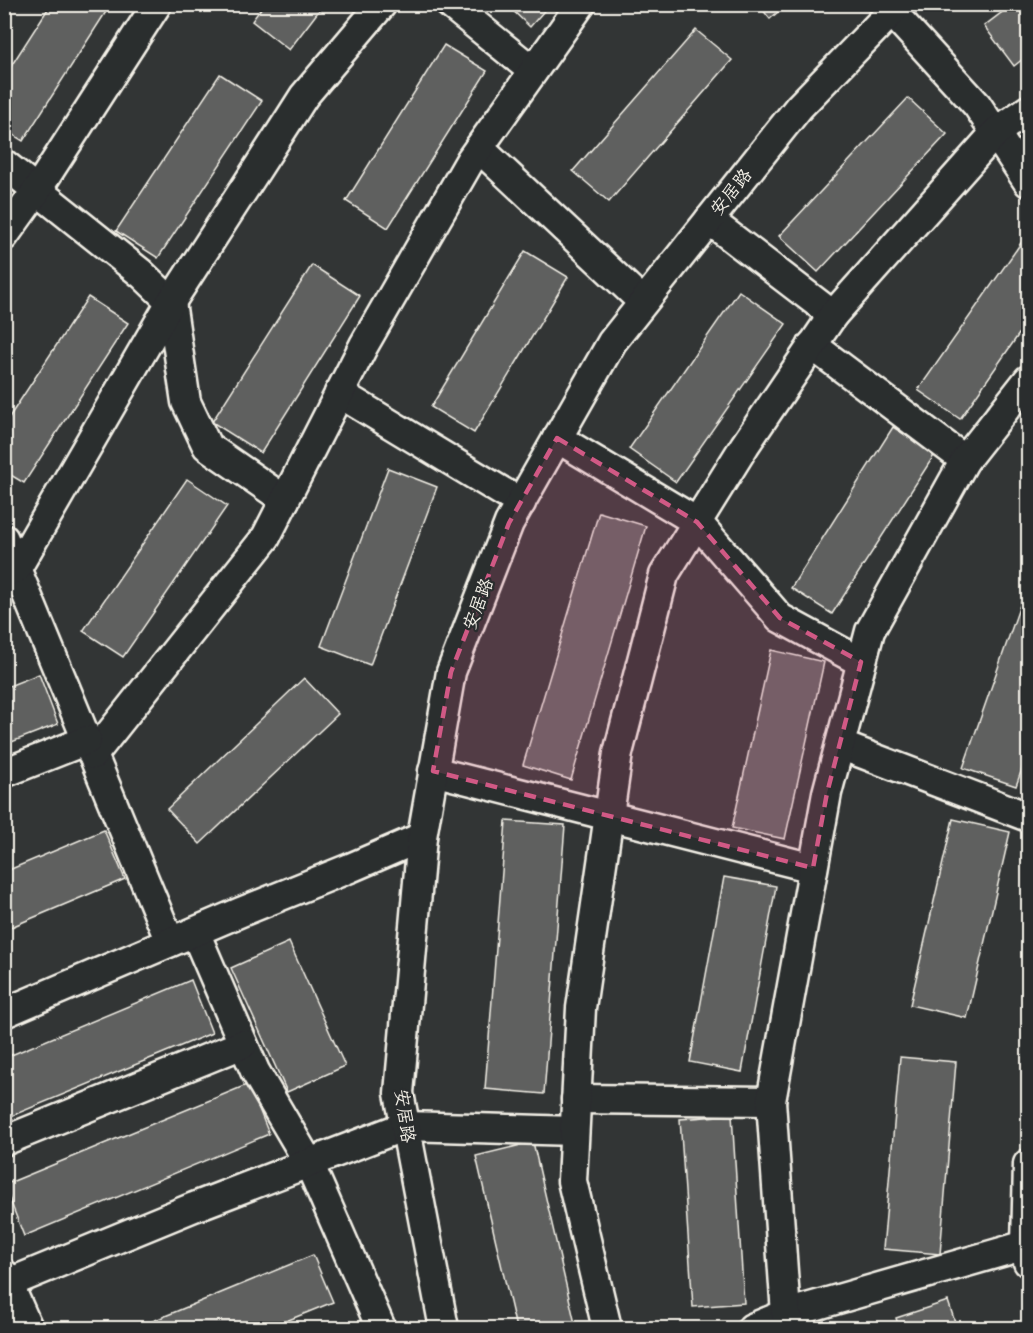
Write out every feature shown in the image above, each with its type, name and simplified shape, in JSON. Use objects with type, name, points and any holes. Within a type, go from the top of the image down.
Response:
[{"type":"street","points":[[4,236],[37,190],[157,4]]},
{"type":"street","points":[[10,570],[171,302],[304,96],[382,4]]},
{"type":"street","points":[[450,4],[533,71]]},
{"type":"street","points":[[4,773],[90,747],[266,537],[363,345],[479,148],[581,4]]},
{"type":"street","points":[[895,8],[977,105],[1029,182]]},
{"type":"street","name":"安居路","points":[[444,1329],[399,1093],[422,837],[451,672],[509,523],[612,342],[799,107],[895,8]]},
{"type":"street","points":[[607,1329],[572,1181],[581,1008],[618,753],[664,575],[745,445],[833,315],[996,132],[1029,110]]},
{"type":"street","points":[[479,148],[643,302]]},
{"type":"street","points":[[4,164],[142,274],[171,302],[186,402],[207,447],[285,500]]},
{"type":"street","points":[[709,220],[833,315]]},
{"type":"street","points":[[812,345],[965,460]]},
{"type":"street","points":[[789,1321],[771,1101],[826,793],[870,631],[965,460],[1029,380]]},
{"type":"street","points":[[339,393],[520,503]]},
{"type":"street","points":[[558,438],[697,522],[780,618],[861,662]]},
{"type":"street","points":[[4,539],[10,570],[90,747],[182,937],[243,1044],[255,1071],[309,1163],[378,1326]]},
{"type":"street","points":[[840,745],[1029,817]]},
{"type":"street","points":[[433,771],[813,868]]},
{"type":"street","points":[[4,1013],[422,837]]},
{"type":"street","points":[[4,1141],[243,1044]]},
{"type":"street","points":[[576,1099],[771,1101]]},
{"type":"street","points":[[28,1329],[6,1281],[405,1126],[574,1131]]},
{"type":"street","points":[[752,1329],[789,1321],[1027,1254],[1029,1164]]},
{"type":"highlighted area","points":[[557,438],[697,522],[780,618],[861,662],[827,793],[813,868],[433,771],[451,672],[509,523]]},
{"type":"building","points":[[51,4],[111,4],[23,141],[4,129],[4,77]]},
{"type":"building","points":[[264,4],[324,4],[289,50],[252,21]]},
{"type":"building","points":[[506,4],[550,4],[530,27]]},
{"type":"building","points":[[758,4],[787,4],[770,19]]},
{"type":"building","points":[[1013,4],[1028,4],[1028,55],[1014,66],[984,26]]},
{"type":"building","points":[[696,30],[732,60],[609,202],[573,171]]},
{"type":"building","points":[[444,45],[487,71],[388,228],[346,201]]},
{"type":"building","points":[[220,74],[262,101],[158,258],[116,231]]},
{"type":"building","points":[[908,98],[947,134],[818,272],[779,236]]},
{"type":"building","points":[[1028,233],[1028,321],[960,419],[918,390]]},
{"type":"building","points":[[525,251],[568,277],[474,433],[431,407]]},
{"type":"building","points":[[312,265],[360,296],[261,453],[212,422]]},
{"type":"building","points":[[739,291],[786,324],[676,482],[629,449]]},
{"type":"building","points":[[88,297],[128,323],[24,483],[4,471],[4,425]]},
{"type":"building","points":[[893,427],[935,454],[832,614],[791,588]]},
{"type":"building","points":[[388,468],[437,487],[370,665],[321,646]]},
{"type":"building","points":[[187,479],[227,506],[123,657],[83,631]]},
{"type":"building","points":[[599,512],[646,526],[571,780],[523,765]]},
{"type":"building","points":[[1027,585],[1028,752],[1016,786],[963,768]]},
{"type":"building","points":[[771,650],[824,662],[785,839],[732,828]]},
{"type":"building","points":[[39,674],[58,724],[4,745],[4,688]]},
{"type":"building","points":[[304,678],[338,714],[200,844],[167,809]]},
{"type":"building","points":[[953,819],[1010,832],[967,1018],[910,1005]]},
{"type":"building","points":[[506,821],[565,825],[544,1094],[485,1089]]},
{"type":"building","points":[[104,830],[125,879],[4,930],[4,872]]},
{"type":"building","points":[[724,877],[776,886],[742,1072],[690,1062]]},
{"type":"building","points":[[289,942],[345,1066],[287,1092],[231,968]]},
{"type":"building","points":[[191,980],[212,1033],[4,1119],[4,1058]]},
{"type":"building","points":[[900,1057],[956,1062],[940,1254],[883,1249]]},
{"type":"building","points":[[249,1084],[269,1134],[24,1236],[4,1185]]},
{"type":"building","points":[[732,1115],[744,1303],[693,1307],[680,1119]]},
{"type":"building","points":[[533,1142],[576,1328],[516,1328],[476,1156]]},
{"type":"building","points":[[313,1255],[333,1302],[269,1328],[136,1328]]},
{"type":"building","points":[[948,1301],[957,1328],[899,1328],[896,1318]]}]
